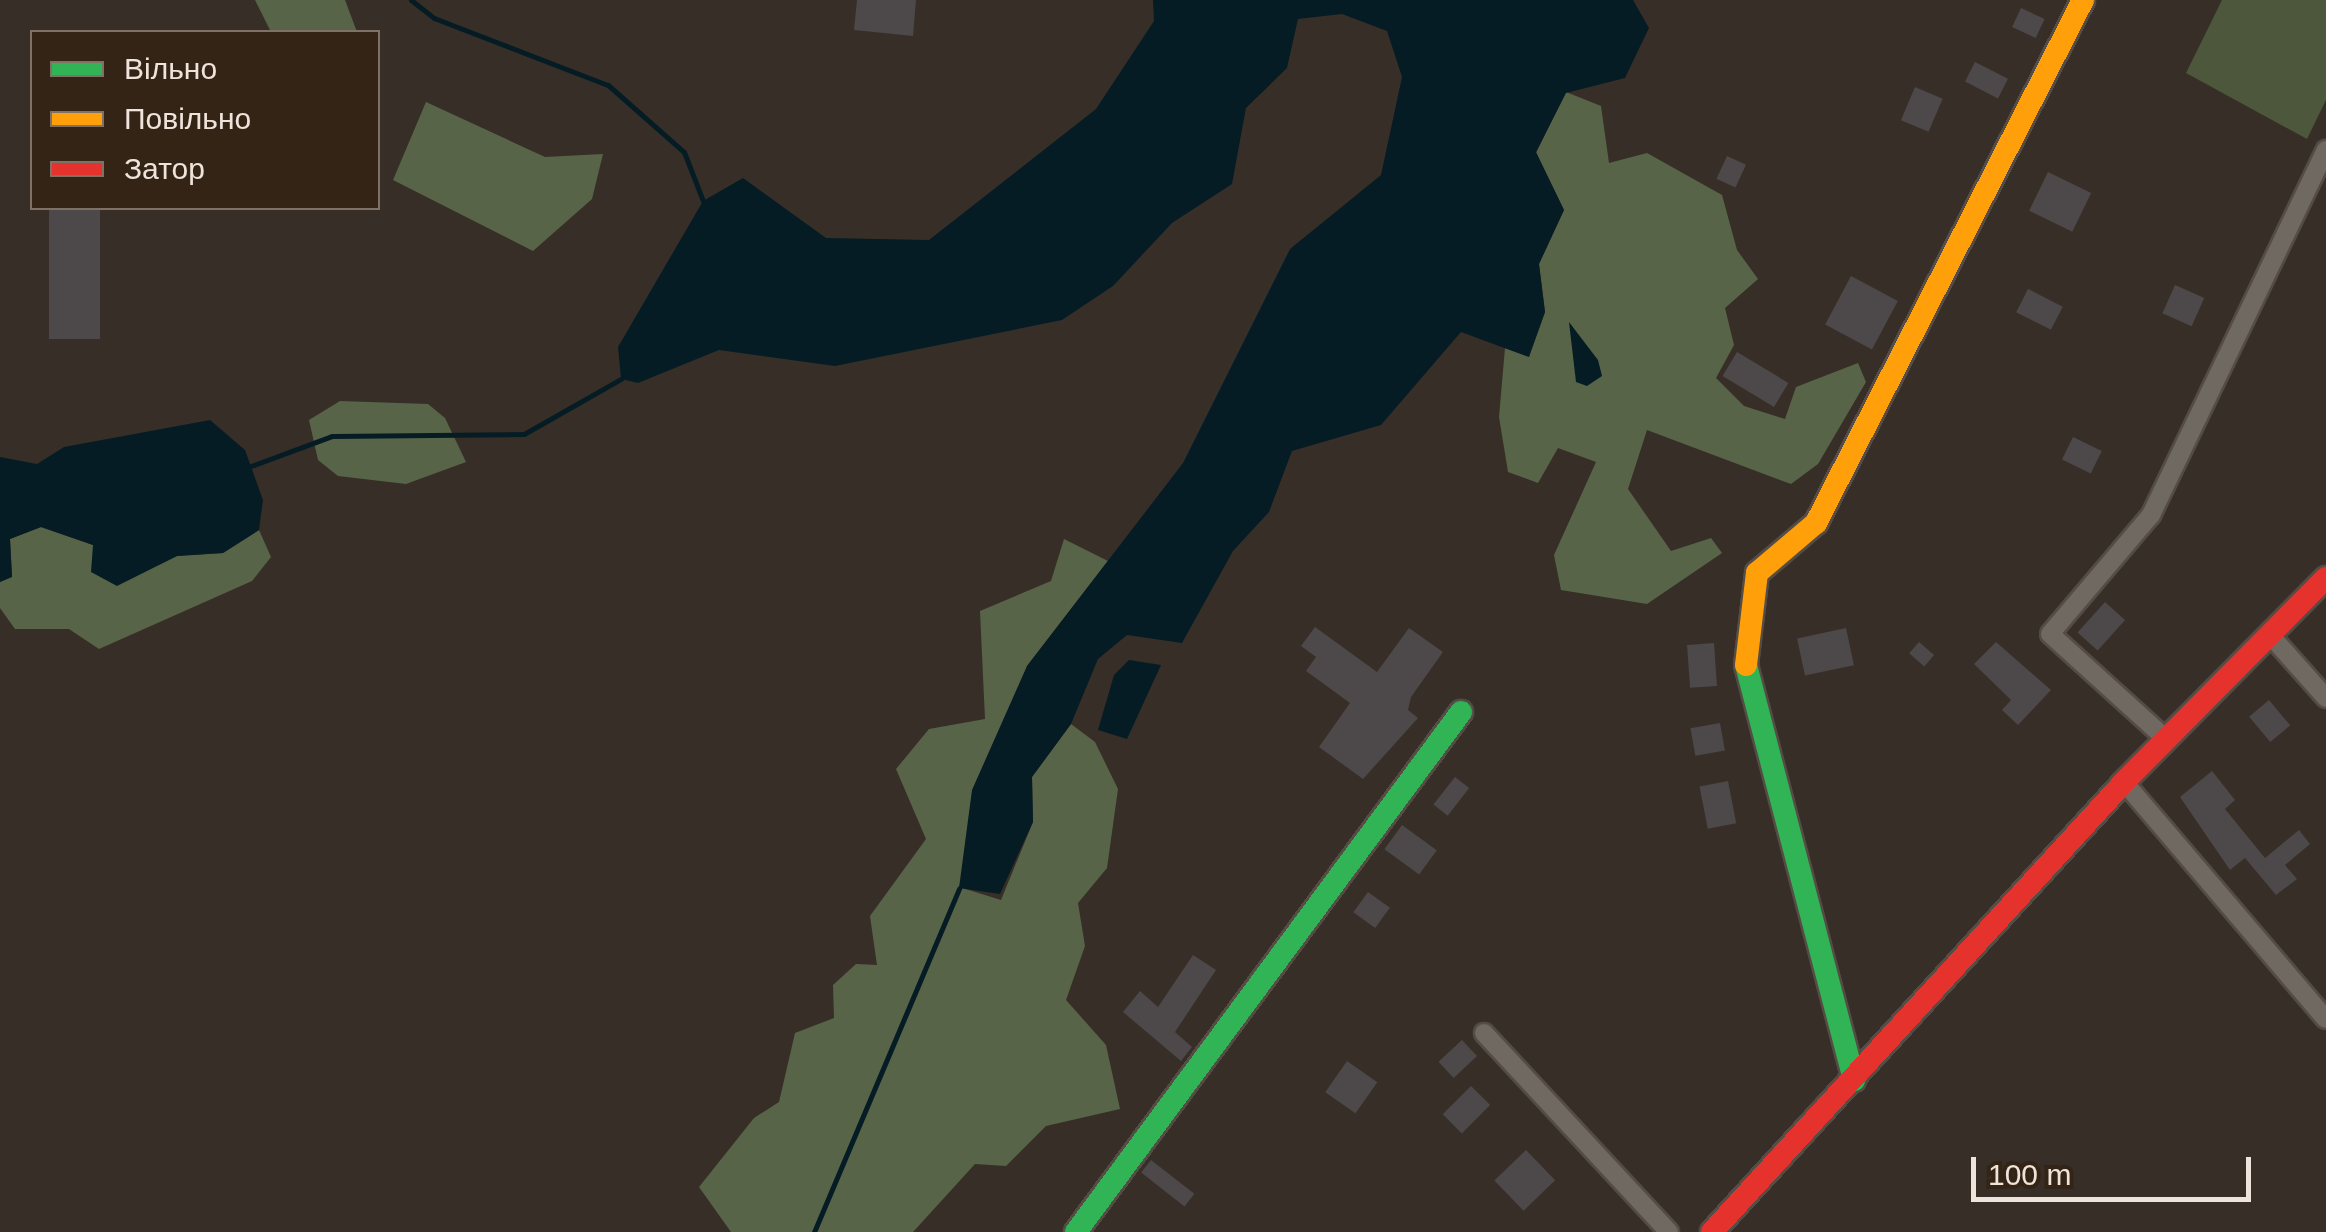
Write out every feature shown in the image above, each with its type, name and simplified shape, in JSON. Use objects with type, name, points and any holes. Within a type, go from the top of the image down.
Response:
[{"type":"street","points":[[1854,1080],[1745,678],[1757,573],[1816,524],[2083,0]]},
{"type":"street","points":[[2166,739],[2050,634],[2150,515],[2326,150]]},
{"type":"street","points":[[1712,1232],[2124,782],[2326,578]]},
{"type":"street","points":[[2271,636],[2326,698]]},
{"type":"street","points":[[1076,1232],[1461,712]]},
{"type":"street","points":[[2124,782],[2326,1019]]},
{"type":"street","points":[[1484,1033],[1669,1232]]},
{"type":"green space","points":[[255,0],[345,0],[356,30],[270,30]]},
{"type":"green space","points":[[2222,0],[2326,0],[2326,100],[2307,139],[2186,73]]},
{"type":"green space","points":[[1566,92],[1601,106],[1609,163],[1647,153],[1722,195],[1737,250],[1758,279],[1725,308],[1734,345],[1716,378],[1744,406],[1785,419],[1796,387],[1858,363],[1866,382],[1818,464],[1791,484],[1647,430],[1628,489],[1671,551],[1711,538],[1722,553],[1647,604],[1561,590],[1554,555],[1596,462],[1558,448],[1538,483],[1508,472],[1499,417],[1505,348],[1529,356],[1545,312],[1539,264],[1564,210],[1536,153]]},
{"type":"green space","points":[[426,102],[545,157],[603,154],[592,199],[533,251],[393,180]]},
{"type":"green space","points":[[340,401],[428,404],[445,418],[466,462],[406,484],[338,476],[318,460],[309,420]]},
{"type":"green space","points":[[41,527],[93,545],[117,585],[177,556],[223,553],[259,530],[271,557],[252,581],[99,649],[69,629],[15,629],[0,608],[0,582],[12,576],[10,539]]},
{"type":"green space","points":[[1064,539],[1108,561],[1027,666],[959,887],[1001,900],[1033,822],[1032,777],[1071,724],[1095,742],[1118,789],[1107,868],[1078,903],[1085,946],[1066,1000],[1106,1045],[1120,1109],[1046,1126],[1006,1166],[975,1164],[913,1232],[731,1232],[699,1187],[754,1118],[779,1102],[795,1033],[834,1018],[833,985],[856,964],[877,965],[870,916],[926,839],[896,769],[929,729],[985,719],[980,611],[1051,581]]},
{"type":"water","points":[[1153,0],[1633,0],[1649,28],[1625,78],[1566,93],[1536,152],[1564,210],[1539,264],[1545,312],[1529,357],[1461,332],[1381,425],[1292,451],[1269,512],[1233,551],[1182,643],[1127,635],[1098,659],[1071,724],[1032,777],[1033,822],[1000,894],[959,888],[972,790],[1027,666],[1183,463],[1290,249],[1381,175],[1402,77],[1387,31],[1342,14],[1298,19],[1287,68],[1246,108],[1232,184],[1172,223],[1113,286],[1062,320],[835,366],[719,350],[638,383],[621,379],[618,347],[703,201],[743,178],[826,238],[929,240],[1096,109],[1154,21]]},
{"type":"water","points":[[1569,322],[1598,360],[1602,376],[1587,386],[1576,382]]},
{"type":"water","points":[[210,420],[245,450],[263,500],[259,530],[223,553],[177,556],[117,586],[91,572],[93,545],[41,527],[10,539],[12,577],[0,582],[0,457],[37,464],[64,447]]},
{"type":"water","points":[[1129,660],[1161,665],[1127,739],[1098,730],[1114,675]]},
{"type":"building","points":[[857,0],[916,0],[913,36],[854,30]]},
{"type":"building","points":[[2021,8],[2045,19],[2036,38],[2012,27]]},
{"type":"building","points":[[1975,62],[2008,79],[1998,98],[1965,82]]},
{"type":"building","points":[[1915,87],[1943,99],[1929,132],[1901,120]]},
{"type":"building","points":[[1727,156],[1746,165],[1735,188],[1716,179]]},
{"type":"building","points":[[2048,172],[2091,193],[2072,232],[2029,211]]},
{"type":"building","points":[[49,210],[100,210],[100,339],[49,339]]},
{"type":"building","points":[[1851,276],[1898,301],[1872,349],[1825,325]]},
{"type":"building","points":[[2175,285],[2204,298],[2192,326],[2162,313]]},
{"type":"building","points":[[2028,289],[2063,307],[2051,330],[2016,312]]},
{"type":"building","points":[[1737,352],[1788,383],[1774,407],[1723,376]]},
{"type":"building","points":[[2073,437],[2102,451],[2091,473],[2062,459]]},
{"type":"building","points":[[2105,602],[2125,620],[2098,651],[2078,632]]},
{"type":"building","points":[[1315,627],[1377,672],[1409,628],[1443,652],[1411,697],[1408,710],[1418,718],[1363,779],[1319,747],[1350,703],[1306,671],[1316,657],[1301,646]]},
{"type":"building","points":[[1846,628],[1854,665],[1805,676],[1797,638]]},
{"type":"building","points":[[1919,642],[1934,655],[1924,666],[1909,653]]},
{"type":"building","points":[[1996,642],[2051,690],[2018,725],[2002,710],[2011,700],[1974,664]]},
{"type":"building","points":[[1714,643],[1717,686],[1690,688],[1687,645]]},
{"type":"building","points":[[2269,700],[2290,725],[2270,742],[2249,717]]},
{"type":"building","points":[[1720,723],[1725,751],[1695,756],[1690,728]]},
{"type":"building","points":[[2212,771],[2235,800],[2225,809],[2265,858],[2299,830],[2310,844],[2285,865],[2297,879],[2276,895],[2245,858],[2230,870],[2180,797]]},
{"type":"building","points":[[1455,777],[1469,788],[1448,816],[1433,805]]},
{"type":"building","points":[[1728,781],[1736,823],[1708,829],[1700,787]]},
{"type":"building","points":[[1402,825],[1437,850],[1419,875],[1384,849]]},
{"type":"building","points":[[1368,892],[1390,908],[1375,928],[1353,912]]},
{"type":"building","points":[[1193,955],[1216,970],[1175,1032],[1192,1047],[1181,1061],[1123,1012],[1140,991],[1158,1007]]},
{"type":"building","points":[[1462,1040],[1477,1056],[1454,1078],[1439,1062]]},
{"type":"building","points":[[1347,1061],[1377,1082],[1356,1113],[1325,1092]]},
{"type":"building","points":[[1471,1086],[1490,1105],[1462,1133],[1443,1114]]},
{"type":"building","points":[[1526,1150],[1555,1180],[1524,1211],[1494,1181]]},
{"type":"building","points":[[1151,1160],[1194,1194],[1184,1206],[1141,1173]]},
{"type":"waterway","points":[[411,0],[434,18],[608,85],[684,152],[703,201]]},
{"type":"waterway","points":[[251,466],[332,436],[524,434],[621,379]]},
{"type":"waterway","points":[[814,1232],[959,888]]},
{"type":"traffic: fast","points":[[1746,665],[1854,1080]]},
{"type":"traffic: fast","points":[[1076,1232],[1461,712]]},
{"type":"traffic: slow","points":[[1746,665],[1757,573],[1816,523],[2083,0]]},
{"type":"traffic: jam","points":[[1712,1232],[2124,782],[2326,578]]}]
